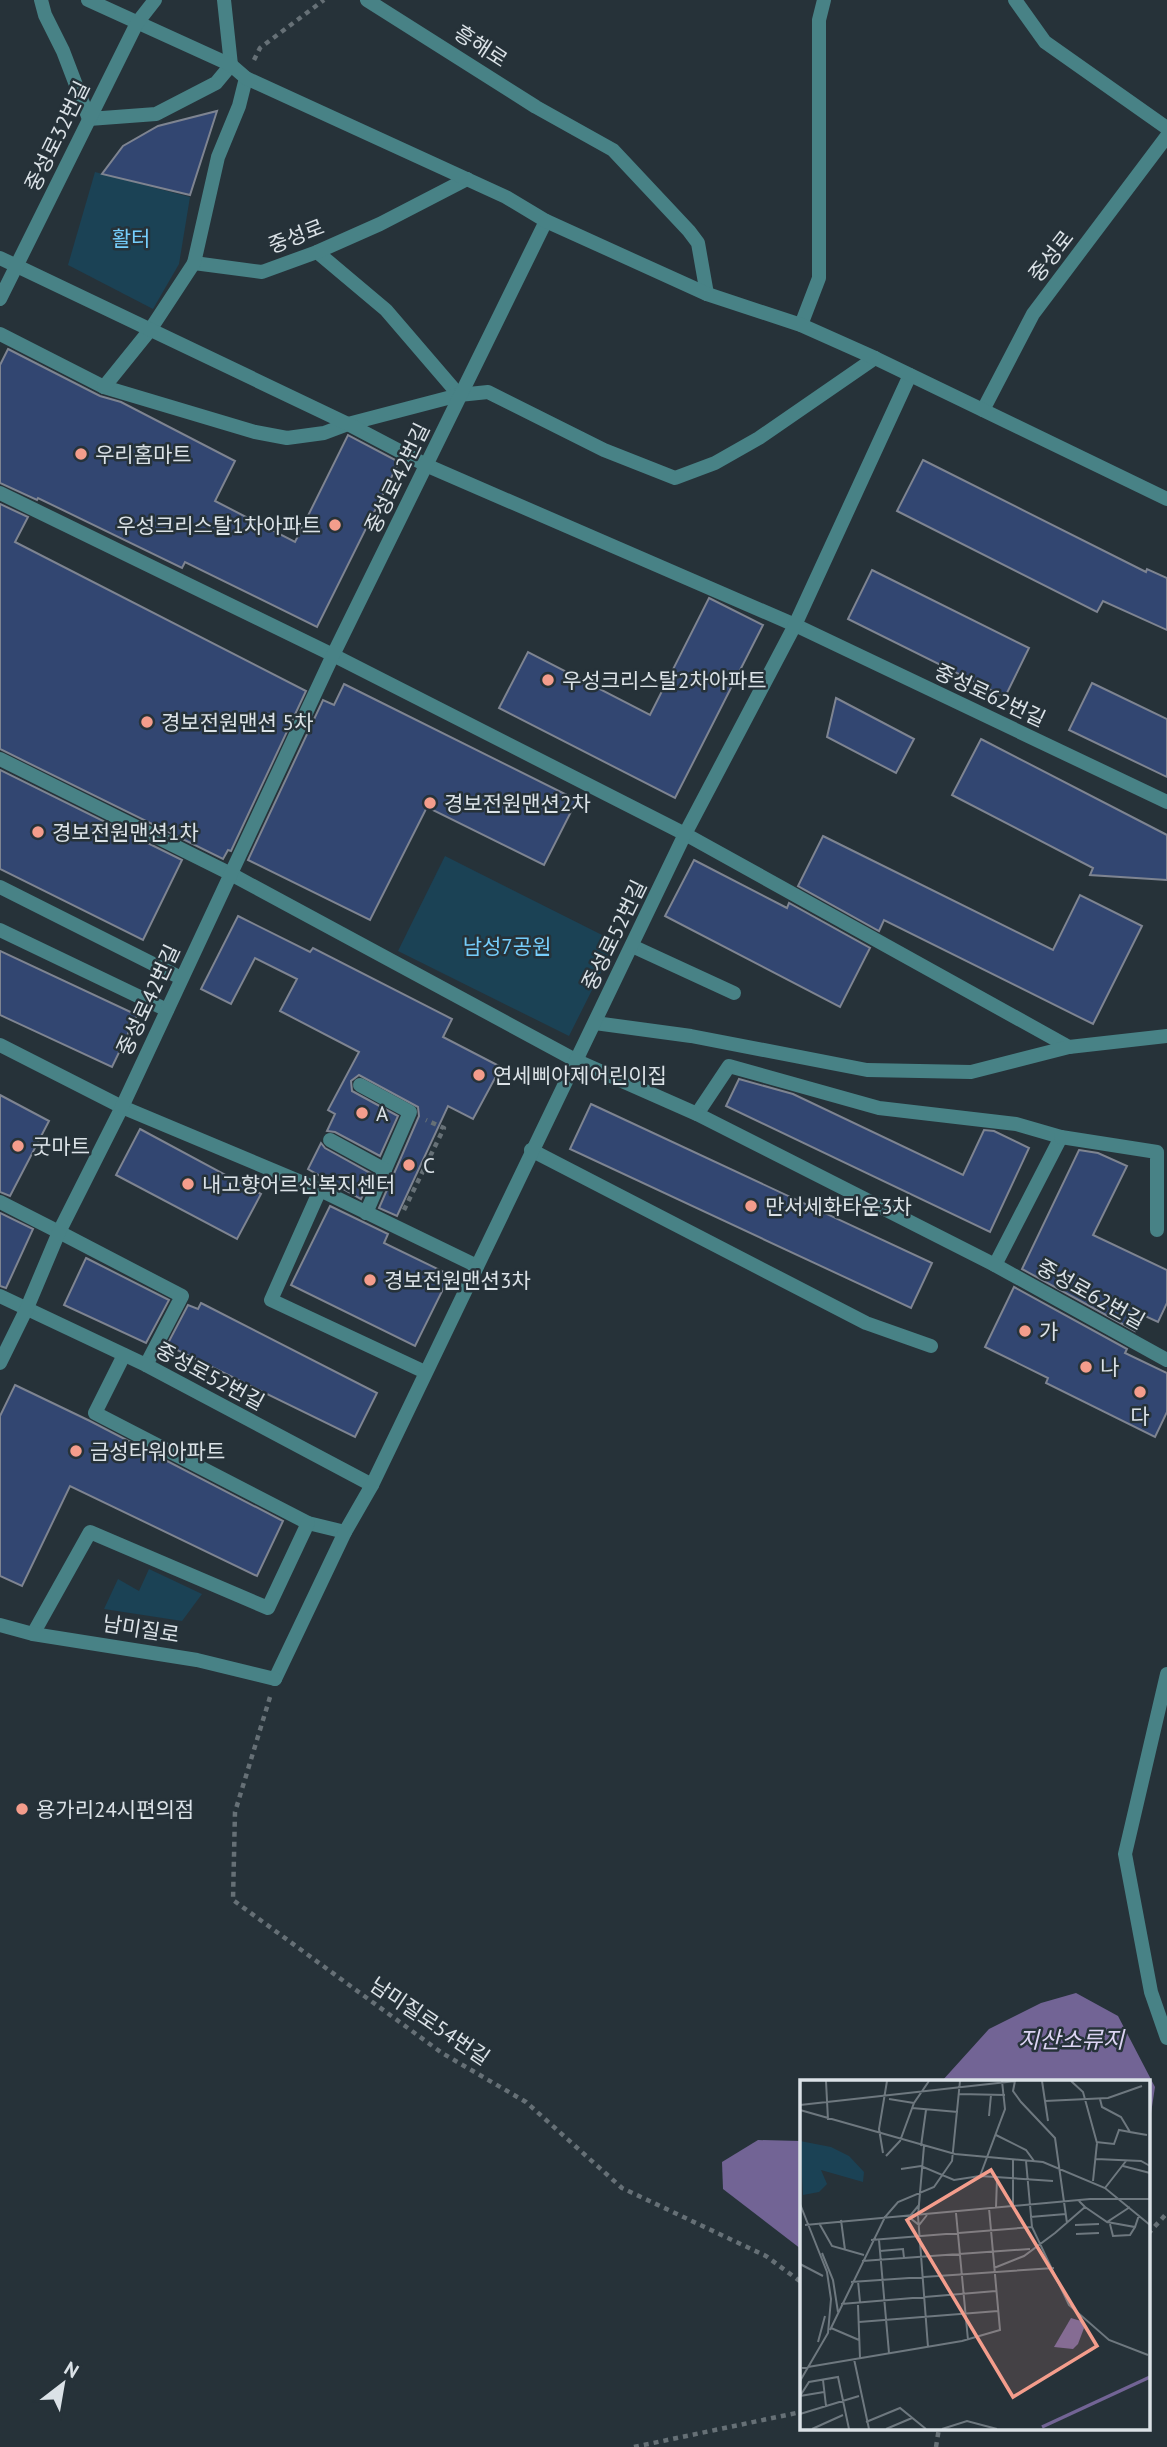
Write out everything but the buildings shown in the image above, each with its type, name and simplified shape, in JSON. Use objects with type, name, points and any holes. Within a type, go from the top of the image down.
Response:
[{"type":"street","points":[[41,0],[44,15],[63,51],[89,119],[156,114],[216,83],[231,65],[224,0]]},
{"type":"street","points":[[88,0],[231,65],[246,78],[467,178],[546,221],[707,294],[801,325],[875,358],[1167,498]]},
{"type":"street","name":"중성로32번길","points":[[0,299],[137,23],[155,0]]},
{"type":"street","name":"흥해로","points":[[367,0],[536,107],[613,150],[690,231],[698,243],[707,294]]},
{"type":"street","points":[[801,325],[819,278],[819,20],[824,0]]},
{"type":"street","points":[[1015,0],[1045,42],[1167,128]]},
{"type":"street","points":[[0,334],[104,387],[150,330],[194,263],[218,157],[239,106],[246,78]]},
{"type":"street","name":"중성로","points":[[983,410],[1033,314],[1167,136]]},
{"type":"street","name":"중성로","points":[[194,263],[262,272],[317,253],[380,224],[467,178]]},
{"type":"street","name":"중성로42번길","points":[[0,1363],[27,1308],[59,1231],[122,1107],[333,655],[546,221]]},
{"type":"street","points":[[317,253],[386,310],[459,395],[488,392],[604,450],[675,478],[715,463],[759,438],[875,358]]},
{"type":"street","points":[[0,258],[348,424],[428,466],[795,625]]},
{"type":"street","name":"중성로52번길","points":[[275,1679],[345,1532],[372,1485],[685,834],[795,625],[910,374]]},
{"type":"street","name":"중성로42번길","points":[[104,387],[255,432],[287,438],[324,433],[348,424],[459,395]]},
{"type":"street","points":[[0,493],[333,655],[685,834],[1069,1047]]},
{"type":"street","name":"중성로62번길","points":[[795,625],[1167,802]]},
{"type":"street","name":"중성로62번길","points":[[0,759],[229,873],[577,1061],[697,1114],[995,1265],[1167,1360]]},
{"type":"street","points":[[0,887],[181,978]]},
{"type":"street","points":[[0,930],[167,1010]]},
{"type":"street","points":[[632,946],[734,993]]},
{"type":"street","points":[[595,1023],[691,1036],[867,1070],[971,1072],[1069,1047],[1167,1036]]},
{"type":"street","points":[[0,1045],[122,1107],[320,1190],[477,1266]]},
{"type":"street","points":[[697,1114],[729,1066],[879,1108],[1016,1124],[1061,1137],[1157,1152],[1157,1230]]},
{"type":"street","points":[[360,1085],[410,1112],[366,1213]]},
{"type":"street","points":[[995,1265],[1061,1137]]},
{"type":"street","points":[[330,1140],[385,1170]]},
{"type":"street","points":[[531,1150],[866,1323],[931,1346]]},
{"type":"street","points":[[320,1190],[271,1300],[425,1372]]},
{"type":"street","points":[[0,1202],[182,1297],[146,1365]]},
{"type":"street","points":[[0,1296],[27,1308]]},
{"type":"street","name":"중성로52번길","points":[[27,1308],[146,1365],[372,1485]]},
{"type":"street","points":[[124,1355],[95,1413],[308,1522],[345,1532]]},
{"type":"street","points":[[33,1634],[90,1532],[268,1608],[308,1522]]},
{"type":"street","name":"남미질로","points":[[0,1625],[33,1634],[197,1660],[275,1679]]},
{"type":"street","points":[[1167,1674],[1125,1854],[1151,1992],[1167,2038]]},
{"type":"path","points":[[246,78],[260,48],[324,0]]},
{"type":"path","points":[[396,1227],[443,1128],[410,1112]]},
{"type":"path","name":"남미질로54번길","points":[[275,1679],[235,1812],[233,1900],[442,2053],[526,2102],[622,2188],[766,2256],[800,2281]]},
{"type":"path","points":[[1150,2232],[1167,2213]]},
{"type":"path","points":[[634,2447],[800,2412]]},
{"type":"green space","name":"활터","points":[[95,172],[190,197],[179,264],[153,309],[68,265]]},
{"type":"green space","name":"남성7공원","points":[[445,856],[616,942],[569,1036],[398,951]]},
{"type":"green space","points":[[149,1569],[202,1594],[182,1621],[104,1609],[118,1579],[139,1591]]},
{"type":"water","name":"지산소류지","points":[[1076,1993],[1118,2016],[1155,2087],[1150,2120],[1150,2080],[943,2080],[989,2029],[1041,2003]]},
{"type":"water","points":[[758,2140],[800,2141],[800,2248],[723,2189],[722,2162]]},
{"type":"place","name":"우리홈마트","points":[[81,454]]},
{"type":"place","name":"우성크리스탈1차아파트","points":[[335,525]]},
{"type":"place","name":"우성크리스탈2차아파트","points":[[548,680]]},
{"type":"place","name":"경보전원맨션 5차","points":[[147,722]]},
{"type":"place","name":"경보전원맨션2차","points":[[430,803]]},
{"type":"place","name":"경보전원맨션1차","points":[[38,832]]},
{"type":"place","name":"연세삐아제어린이집","points":[[479,1075]]},
{"type":"place","name":"A","points":[[362,1113]]},
{"type":"place","name":"굿마트","points":[[18,1146]]},
{"type":"place","name":"C","points":[[409,1165]]},
{"type":"place","name":"내고향어르신복지센터","points":[[188,1184]]},
{"type":"place","name":"만서세화타운3차","points":[[751,1206]]},
{"type":"place","name":"경보전원맨션3차","points":[[370,1280]]},
{"type":"place","name":"가","points":[[1025,1331]]},
{"type":"place","name":"나","points":[[1086,1367]]},
{"type":"place","name":"다","points":[[1140,1392]]},
{"type":"place","name":"금성타워아파트","points":[[76,1451]]},
{"type":"place","name":"용가리24시편의점","points":[[22,1809]]}]
